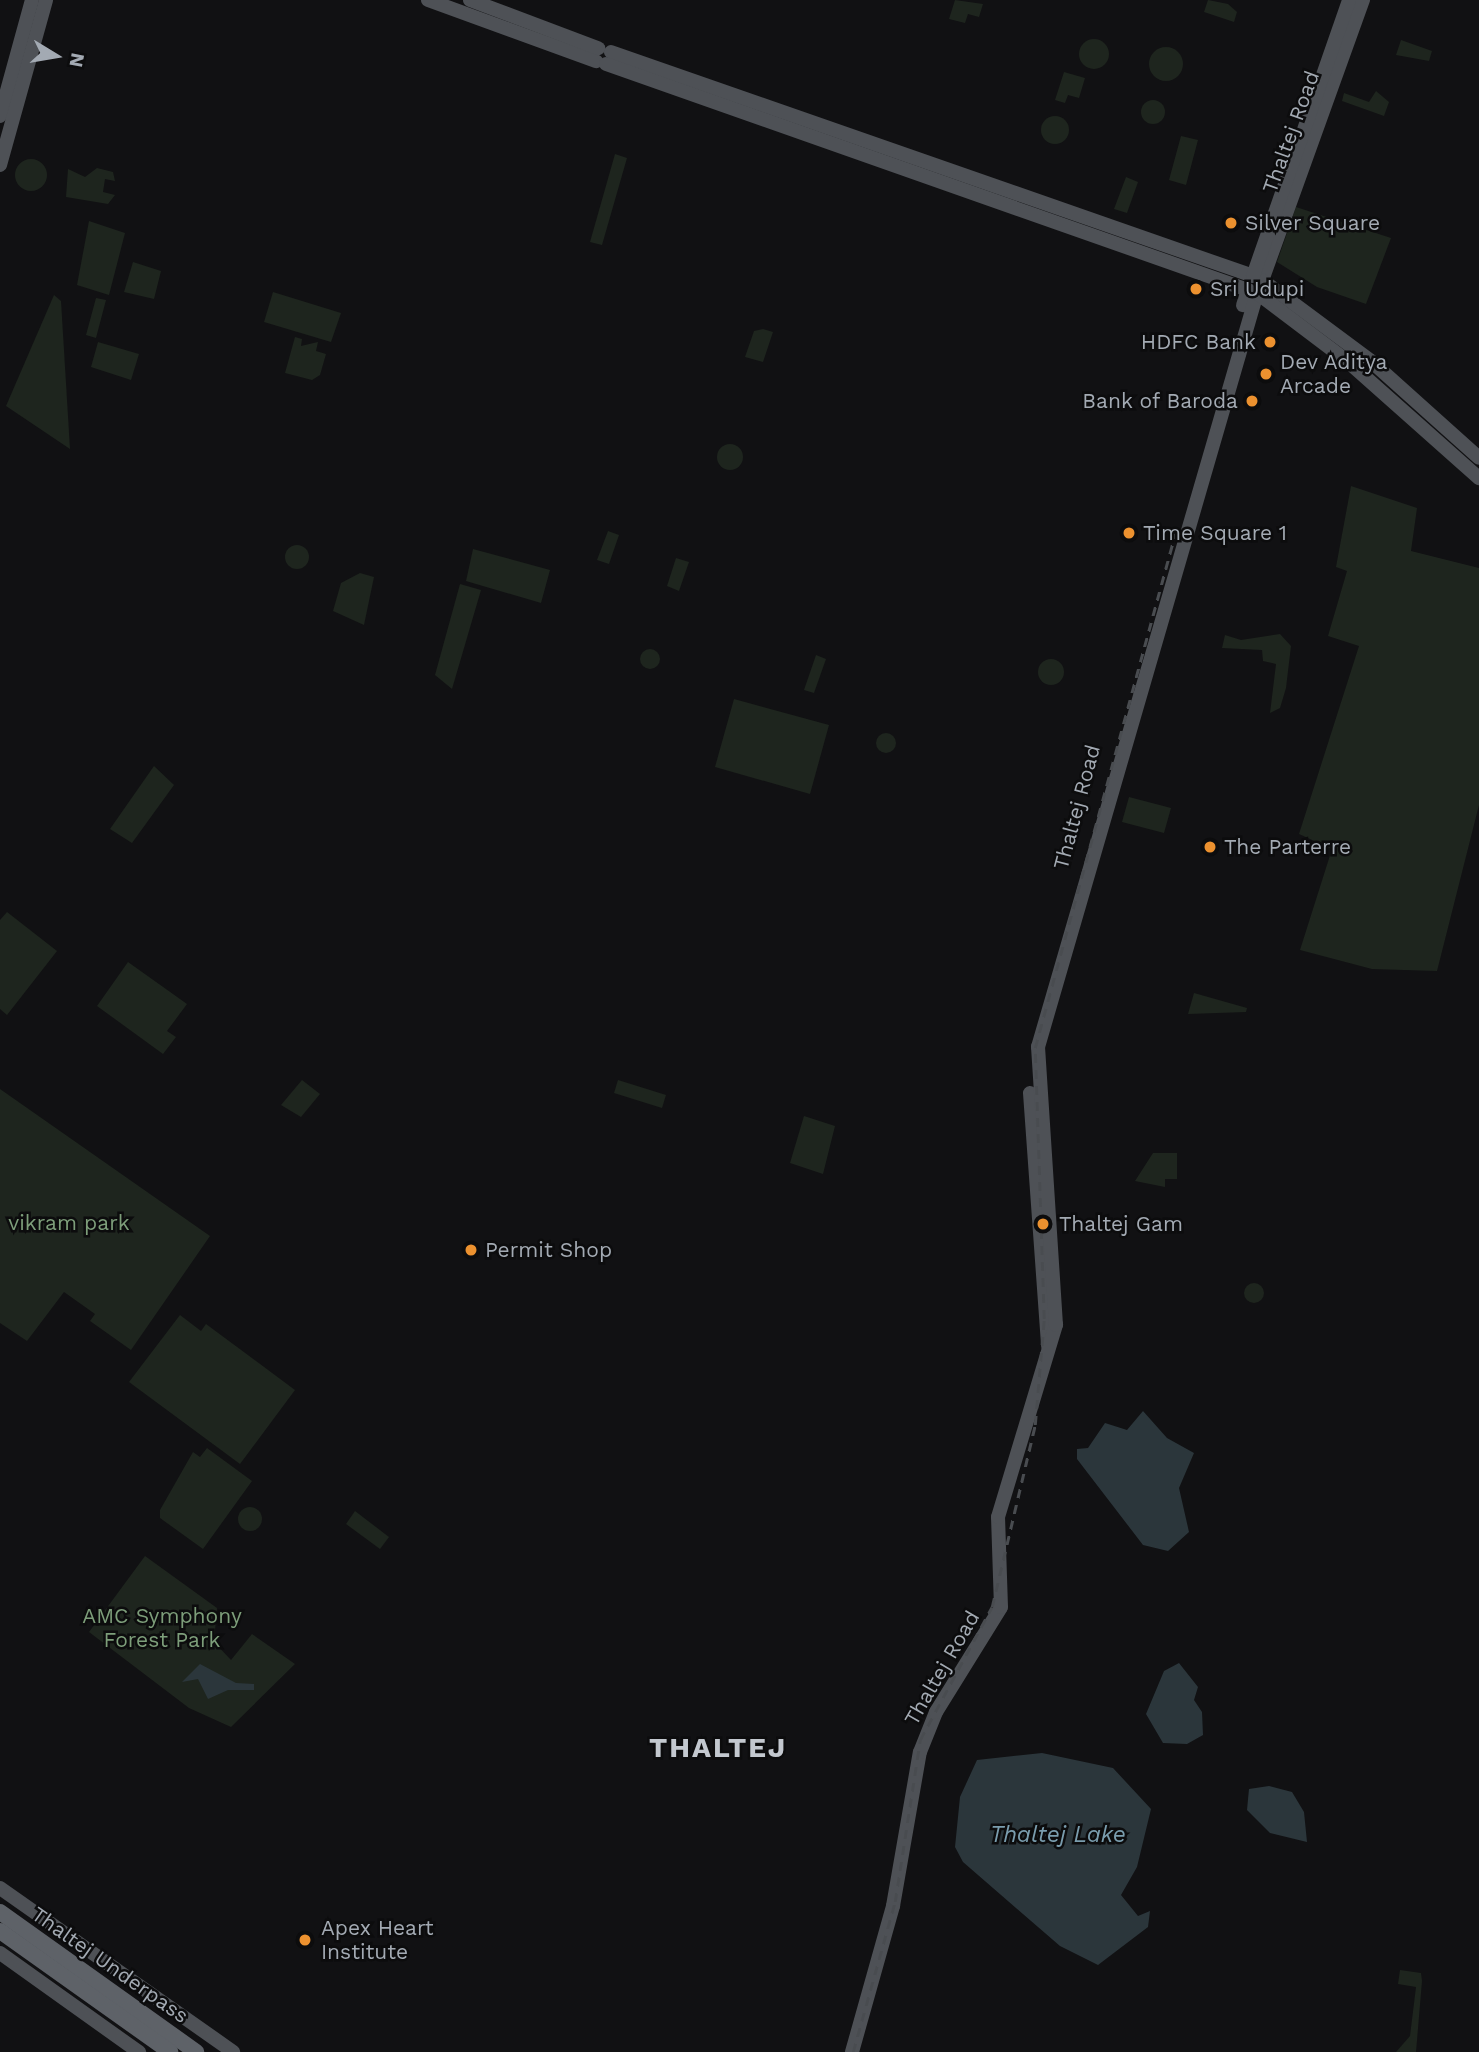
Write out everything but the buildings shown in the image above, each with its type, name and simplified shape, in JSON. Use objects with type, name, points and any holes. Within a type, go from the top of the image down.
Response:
[{"type":"highway","name":"Thaltej Underpass","points":[[0,1912],[196,2052]]},
{"type":"highway","name":"Thaltej Underpass","points":[[0,1931],[170,2052]]},
{"type":"main road","points":[[0,116],[32,0]]},
{"type":"main road","points":[[0,165],[46,0]]},
{"type":"main road","points":[[428,0],[603,56],[1255,285],[1371,361],[1479,458]]},
{"type":"main road","points":[[470,0],[603,56]]},
{"type":"main road","name":"Thaltej Road","points":[[852,2052],[893,1906],[920,1752],[936,1712],[1001,1607],[998,1517],[1034,1412],[1048,1346],[1056,1325],[1038,1047],[1207,442],[1255,285],[1349,0]]},
{"type":"main road","name":"Thaltej Road","points":[[1255,285],[1363,0]]},
{"type":"main road","points":[[1255,285],[1346,360],[1479,478]]},
{"type":"main road","points":[[0,1888],[233,2052]]},
{"type":"main road","points":[[0,1953],[139,2052]]},
{"type":"green space","points":[[955,0],[983,4],[979,17],[968,14],[965,23],[949,19]]},
{"type":"green space","points":[[1208,0],[1228,4],[1237,12],[1234,22],[1204,12]]},
{"type":"green space","points":[[1094,39],[1105,43],[1109,54],[1105,65],[1094,69],[1083,65],[1079,54],[1083,43]]},
{"type":"green space","points":[[1401,40],[1432,51],[1429,61],[1396,55]]},
{"type":"green space","points":[[1166,47],[1178,52],[1183,64],[1178,76],[1166,81],[1154,76],[1149,64],[1154,52]]},
{"type":"green space","points":[[1064,72],[1085,78],[1079,98],[1068,95],[1065,103],[1055,100]]},
{"type":"green space","points":[[1376,91],[1389,102],[1384,116],[1342,101],[1344,93],[1369,102]]},
{"type":"green space","points":[[1153,100],[1162,103],[1165,112],[1162,121],[1153,124],[1144,121],[1141,112],[1144,103]]},
{"type":"green space","points":[[1055,116],[1065,120],[1069,130],[1065,140],[1055,144],[1045,140],[1041,130],[1045,120]]},
{"type":"green space","points":[[1181,136],[1198,140],[1186,185],[1169,180]]},
{"type":"green space","points":[[615,154],[627,158],[602,245],[590,242]]},
{"type":"green space","points":[[31,159],[43,163],[47,175],[43,187],[31,191],[19,187],[15,175],[19,163]]},
{"type":"green space","points":[[97,168],[113,172],[115,181],[105,179],[103,192],[115,195],[108,204],[66,197],[68,169],[85,177]]},
{"type":"green space","points":[[1126,177],[1138,182],[1127,213],[1114,209]]},
{"type":"green space","points":[[1296,207],[1391,238],[1366,304],[1317,287],[1277,262]]},
{"type":"green space","points":[[89,221],[125,233],[109,295],[77,285]]},
{"type":"green space","points":[[133,262],[161,271],[154,299],[124,292]]},
{"type":"green space","points":[[273,292],[341,313],[331,342],[264,322]]},
{"type":"green space","points":[[54,295],[61,301],[70,449],[6,406]]},
{"type":"green space","points":[[96,298],[106,300],[96,338],[86,335]]},
{"type":"green space","points":[[763,329],[773,332],[763,362],[745,357],[754,331]]},
{"type":"green space","points":[[295,337],[302,339],[301,346],[318,342],[316,351],[326,354],[320,375],[312,380],[285,373]]},
{"type":"green space","points":[[98,342],[139,354],[131,380],[91,367]]},
{"type":"green space","points":[[730,444],[739,448],[743,457],[739,466],[730,470],[721,466],[717,457],[721,448]]},
{"type":"green space","points":[[1351,486],[1417,508],[1411,551],[1479,568],[1479,805],[1437,971],[1372,969],[1300,950],[1332,849],[1299,834],[1359,646],[1328,636],[1347,571],[1336,567]]},
{"type":"green space","points":[[608,531],[619,535],[609,564],[597,560]]},
{"type":"green space","points":[[297,545],[308,552],[309,557],[302,568],[297,569],[286,562],[285,557],[292,546]]},
{"type":"green space","points":[[473,549],[550,570],[541,603],[466,581]]},
{"type":"green space","points":[[676,558],[689,562],[679,591],[667,586]]},
{"type":"green space","points":[[360,573],[374,577],[364,625],[333,611],[341,583]]},
{"type":"green space","points":[[460,584],[481,590],[452,689],[435,675]]},
{"type":"green space","points":[[1280,634],[1291,646],[1286,688],[1280,708],[1270,713],[1276,664],[1263,661],[1262,650],[1222,648],[1225,635],[1241,640]]},
{"type":"green space","points":[[650,649],[657,652],[660,659],[657,666],[650,669],[643,666],[640,659],[643,652]]},
{"type":"green space","points":[[816,655],[826,659],[814,693],[804,690]]},
{"type":"green space","points":[[1051,659],[1060,663],[1064,672],[1060,681],[1051,685],[1042,681],[1038,672],[1042,663]]},
{"type":"green space","points":[[734,699],[829,725],[810,794],[715,767]]},
{"type":"green space","points":[[886,733],[893,736],[896,743],[893,750],[886,753],[879,750],[876,743],[879,736]]},
{"type":"green space","points":[[154,766],[174,785],[132,843],[110,829]]},
{"type":"green space","points":[[1129,797],[1171,808],[1164,833],[1122,822]]},
{"type":"green space","points":[[7,912],[57,951],[7,1015],[0,1009],[0,920]]},
{"type":"green space","points":[[128,962],[187,1004],[167,1031],[176,1037],[163,1054],[97,1006]]},
{"type":"green space","points":[[1194,993],[1247,1008],[1246,1012],[1188,1014]]},
{"type":"green space","points":[[302,1080],[320,1094],[301,1117],[281,1105]]},
{"type":"green space","points":[[618,1080],[666,1095],[662,1108],[614,1093]]},
{"type":"green space","name":"vikram park","points":[[0,1089],[210,1236],[131,1350],[90,1321],[95,1314],[64,1292],[27,1341],[0,1323]]},
{"type":"green space","points":[[804,1116],[835,1126],[823,1174],[790,1163]]},
{"type":"green space","points":[[1153,1153],[1177,1153],[1177,1179],[1165,1179],[1165,1187],[1135,1181]]},
{"type":"green space","points":[[1250,1283],[1258,1283],[1264,1293],[1258,1303],[1250,1303],[1244,1297],[1244,1289]]},
{"type":"green space","points":[[180,1315],[201,1331],[206,1324],[295,1390],[240,1464],[129,1382]]},
{"type":"green space","points":[[207,1448],[252,1481],[203,1549],[160,1518],[160,1510],[193,1452],[200,1457]]},
{"type":"green space","points":[[245,1507],[255,1507],[262,1514],[262,1524],[255,1531],[245,1531],[238,1524],[238,1514]]},
{"type":"green space","points":[[355,1511],[389,1537],[380,1549],[346,1524]]},
{"type":"green space","name":"AMC Symphony Forest Park","points":[[145,1556],[217,1608],[214,1642],[231,1660],[252,1634],[295,1664],[231,1727],[189,1708],[89,1632]]},
{"type":"green space","points":[[1400,1970],[1421,1973],[1416,2052],[1396,2052],[1410,2036],[1416,1987],[1398,1984]]},
{"type":"water","points":[[1143,1411],[1167,1438],[1194,1453],[1179,1488],[1189,1532],[1168,1551],[1143,1545],[1077,1459],[1077,1449],[1088,1448],[1105,1423],[1127,1430]]},
{"type":"water","points":[[1179,1663],[1198,1687],[1194,1700],[1202,1712],[1203,1735],[1187,1744],[1163,1743],[1146,1714],[1164,1671]]},
{"type":"water","points":[[200,1664],[236,1683],[254,1684],[254,1690],[228,1690],[208,1699],[198,1679],[182,1682]]},
{"type":"water","name":"Thaltej Lake","points":[[1042,1753],[1113,1768],[1151,1809],[1137,1867],[1121,1895],[1138,1916],[1150,1911],[1148,1927],[1098,1965],[1060,1946],[963,1862],[955,1847],[960,1797],[977,1760]]},
{"type":"water","points":[[1269,1786],[1292,1792],[1304,1812],[1307,1842],[1270,1833],[1247,1810],[1249,1789]]},
{"type":"railway","points":[[853,2052],[895,1902],[920,1740],[992,1607],[1035,1425],[1044,1319],[1035,1048],[1175,534]]},
{"type":"place","name":"Silver Square","points":[[1231,223]]},
{"type":"place","name":"Sri Udupi","points":[[1196,289]]},
{"type":"place","name":"HDFC Bank","points":[[1270,342]]},
{"type":"place","name":"Dev Aditya Arcade","points":[[1266,374]]},
{"type":"place","name":"Bank of Baroda","points":[[1252,401]]},
{"type":"place","name":"Time Square 1","points":[[1129,533]]},
{"type":"place","name":"The Parterre","points":[[1210,847]]},
{"type":"place","name":"Thaltej Gam","points":[[1043,1224]]},
{"type":"place","name":"Permit Shop","points":[[471,1250]]},
{"type":"place","name":"Apex Heart Institute","points":[[305,1940]]},
{"type":"district","name":"THALTEJ","points":[[718,1748]]}]
